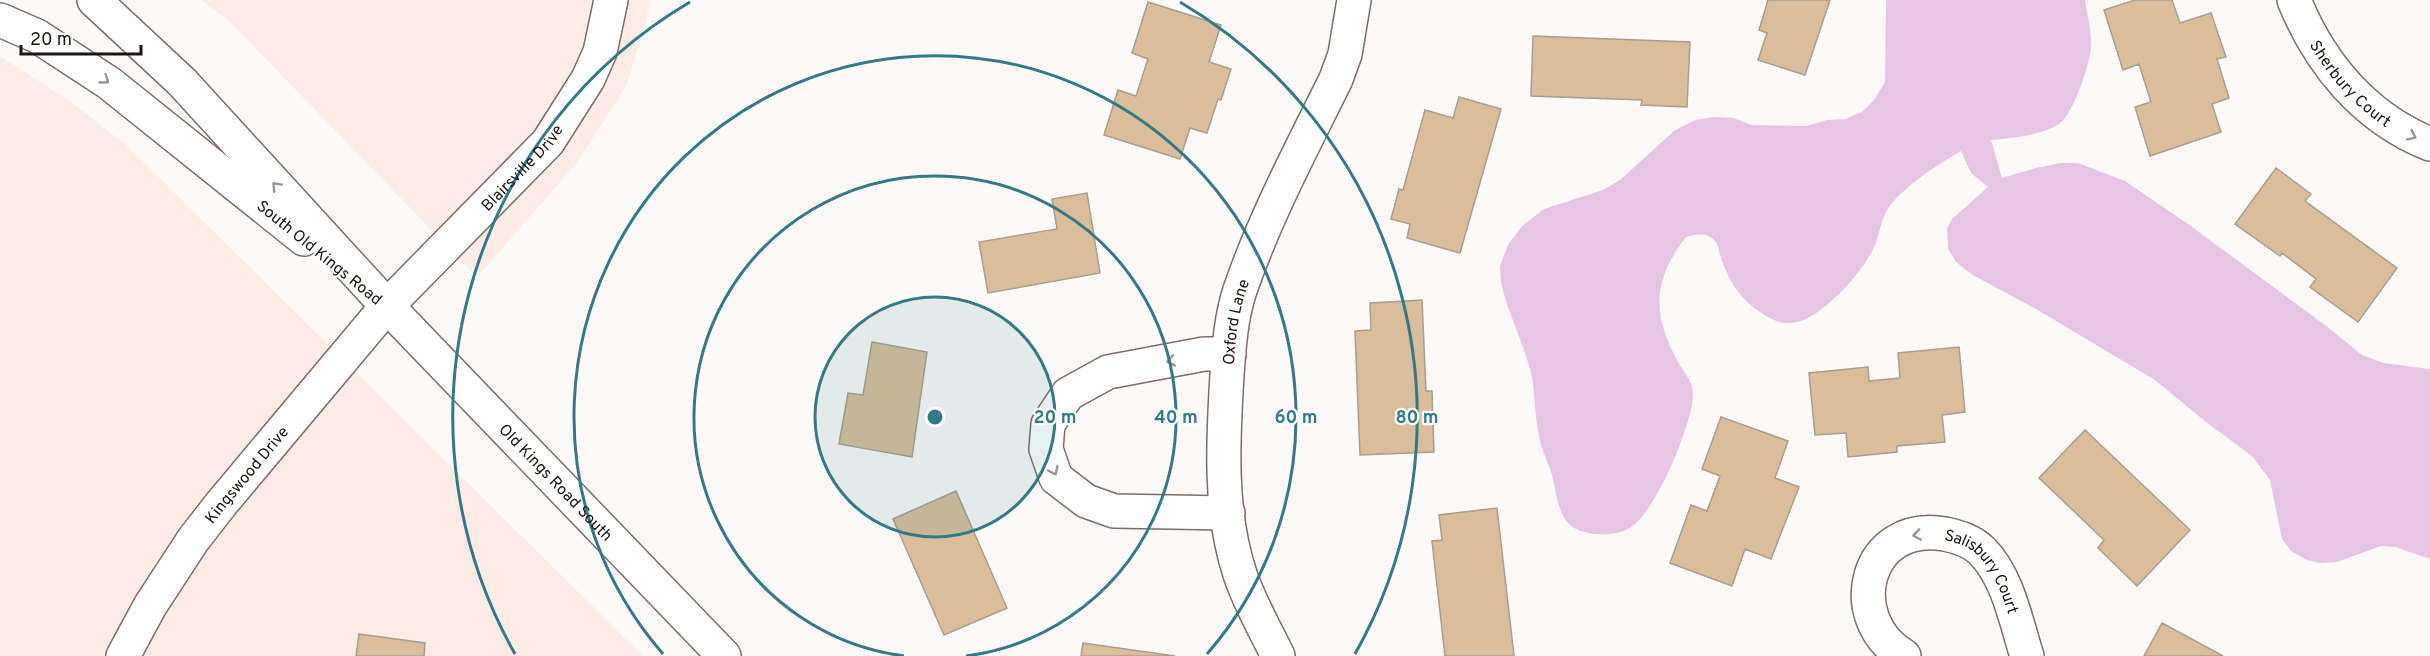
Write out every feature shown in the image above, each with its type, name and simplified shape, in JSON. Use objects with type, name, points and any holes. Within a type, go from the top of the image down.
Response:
[{"type":"street","name":"South Old Kings Road","points":[[94,0],[182,82],[387,306]]},
{"type":"street","name":"Blairsville Drive","points":[[387,306],[477,213],[527,166],[554,135],[579,97],[600,52],[611,0]]},
{"type":"street","name":"Oxford Lane","points":[[1278,656],[1240,574],[1228,513],[1225,413],[1233,318],[1239,291],[1264,228],[1339,70],[1345,54],[1354,0]]},
{"type":"street","name":"Sherbury Court","points":[[2294,0],[2304,25],[2320,54],[2345,86],[2373,111],[2406,134],[2430,144]]},
{"type":"street","name":"South Old Kings Road","points":[[0,20],[37,36],[109,83],[387,306]]},
{"type":"street","name":"Kingswood Drive","points":[[123,656],[150,606],[193,540],[387,306]]},
{"type":"street","name":"Old Kings Road South","points":[[387,306],[724,656]]},
{"type":"street","points":[[1228,513],[1114,511],[1086,501],[1056,478],[1046,449],[1048,424],[1068,393],[1108,372],[1204,354],[1229,354]]},
{"type":"street","name":"Salisbury Court","points":[[1904,656],[1879,633],[1870,613],[1869,583],[1876,563],[1889,545],[1911,535],[1935,532],[1962,537],[1982,551],[1999,574],[2027,656]]},
{"type":"shaded area","points":[[202,0],[650,0],[648,15],[626,86],[576,164],[477,277],[230,22]]},
{"type":"shaded area","points":[[1886,0],[2085,0],[2090,29],[2090,55],[2070,111],[2059,124],[2043,131],[2026,136],[1991,140],[2002,178],[2061,163],[2078,163],[2125,181],[2188,224],[2362,355],[2384,363],[2430,369],[2430,559],[2395,547],[2381,546],[2337,562],[2321,563],[2307,560],[2291,551],[2282,539],[2270,480],[2252,456],[2155,380],[2036,309],[1971,274],[1956,262],[1948,249],[1947,229],[1952,219],[1988,187],[1971,173],[1961,151],[1922,176],[1896,199],[1886,212],[1875,245],[1862,268],[1827,305],[1802,321],[1780,322],[1757,310],[1743,297],[1730,279],[1715,241],[1705,235],[1686,237],[1667,268],[1660,298],[1660,313],[1669,345],[1693,389],[1687,424],[1672,464],[1653,501],[1643,515],[1629,528],[1611,534],[1591,534],[1570,525],[1561,511],[1552,475],[1541,446],[1532,377],[1501,282],[1500,266],[1508,245],[1522,226],[1544,209],[1603,190],[1620,180],[1674,131],[1695,120],[1715,117],[1733,118],[1752,125],[1806,126],[1827,120],[1845,119],[1862,112],[1874,100],[1885,82]]},
{"type":"shaded area","points":[[0,56],[71,102],[126,145],[643,656],[0,656]]},
{"type":"building","points":[[1768,0],[1830,0],[1805,75],[1758,60],[1767,33],[1759,30]]},
{"type":"building","points":[[2135,0],[2172,0],[2180,23],[2211,13],[2226,57],[2217,59],[2229,98],[2212,104],[2221,132],[2150,156],[2135,107],[2151,102],[2139,64],[2123,70],[2104,10]]},
{"type":"building","points":[[1148,2],[1221,25],[1209,62],[1231,69],[1207,133],[1190,128],[1180,159],[1104,135],[1118,90],[1136,96],[1148,59],[1132,53]]},
{"type":"building","points":[[1533,36],[1690,42],[1687,107],[1641,105],[1642,100],[1531,96]]},
{"type":"building","points":[[1459,97],[1501,109],[1460,253],[1407,238],[1410,224],[1391,219],[1399,189],[1403,190],[1425,110],[1453,118]]},
{"type":"building","points":[[2276,168],[2311,194],[2305,201],[2397,268],[2358,322],[2310,287],[2316,279],[2282,253],[2280,256],[2235,224]]},
{"type":"building","points":[[1087,193],[1100,273],[988,293],[979,242],[1057,229],[1052,199]]},
{"type":"building","points":[[1422,300],[1426,391],[1432,391],[1434,452],[1360,455],[1355,331],[1371,330],[1370,303]]},
{"type":"building","points":[[872,342],[927,352],[912,457],[839,444],[848,393],[863,395]]},
{"type":"building","points":[[1959,347],[1965,412],[1942,415],[1945,442],[1897,446],[1897,452],[1848,457],[1846,433],[1815,435],[1809,373],[1868,367],[1869,381],[1900,378],[1898,353]]},
{"type":"building","points":[[1721,417],[1788,441],[1775,478],[1799,487],[1771,559],[1745,549],[1732,586],[1670,563],[1691,505],[1707,511],[1720,476],[1702,469]]},
{"type":"building","points":[[2085,430],[2190,530],[2137,586],[2098,548],[2104,540],[2039,478]]},
{"type":"building","points":[[956,491],[1007,608],[944,635],[893,519]]},
{"type":"building","points":[[1497,508],[1514,656],[1445,656],[1432,541],[1442,540],[1439,515]]},
{"type":"building","points":[[2162,623],[2223,656],[2144,656]]},
{"type":"building","points":[[359,634],[425,643],[424,656],[356,656]]},
{"type":"building","points":[[1083,643],[1175,656],[1081,656]]}]
